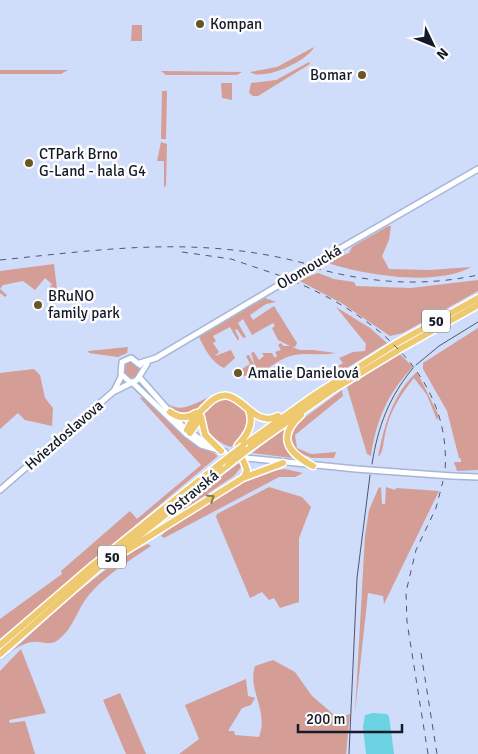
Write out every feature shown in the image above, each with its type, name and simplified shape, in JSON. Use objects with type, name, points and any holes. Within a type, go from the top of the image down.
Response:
[{"type":"highway","name":"Ostravská","points":[[244,446],[347,377],[478,298]]},
{"type":"highway","name":"Ostravská","points":[[396,348],[478,305]]},
{"type":"highway","name":"Ostravská","points":[[0,654],[96,570],[244,446],[301,404],[334,387]]},
{"type":"highway","name":"50","points":[[297,460],[288,445],[289,429],[298,418],[334,387]]},
{"type":"highway","name":"50","points":[[187,430],[213,399],[226,396],[237,398],[260,418],[268,419],[301,404]]},
{"type":"highway","name":"50","points":[[224,464],[244,446],[252,419],[247,407]]},
{"type":"highway","name":"50","points":[[167,412],[185,417],[203,409]]},
{"type":"highway","points":[[203,409],[201,417],[202,428],[206,437],[223,452]]},
{"type":"highway","points":[[187,430],[201,417]]},
{"type":"highway","points":[[243,478],[247,471],[245,459]]},
{"type":"highway","points":[[297,460],[313,466]]},
{"type":"highway","name":"50","points":[[96,570],[243,478],[283,463]]},
{"type":"highway","name":"Ostravská","points":[[0,645],[92,566],[224,464]]},
{"type":"main road","name":"Olomoucká","points":[[140,364],[156,358],[478,169]]},
{"type":"main road","points":[[142,370],[140,364],[132,358],[124,360],[120,368],[122,375],[187,430],[223,452]]},
{"type":"main road","points":[[114,391],[139,377],[142,370],[156,358]]},
{"type":"main road","name":"Hviezdoslavova","points":[[0,490],[114,391],[122,375]]},
{"type":"main road","points":[[139,377],[167,412],[198,443],[223,452]]},
{"type":"main road","points":[[245,459],[283,463],[297,460]]},
{"type":"main road","points":[[313,466],[478,477]]},
{"type":"shaded area","points":[[132,25],[142,25],[142,41],[131,41]]},
{"type":"shaded area","points":[[314,47],[304,58],[275,72],[256,74],[250,72],[277,67]]},
{"type":"shaded area","points":[[309,62],[310,64],[258,96],[253,96],[249,93],[251,83],[276,80]]},
{"type":"shaded area","points":[[0,70],[68,70],[61,74],[0,74]]},
{"type":"shaded area","points":[[161,71],[242,72],[237,75],[166,75]]},
{"type":"shaded area","points":[[221,83],[232,83],[232,100],[222,98]]},
{"type":"shaded area","points":[[162,91],[167,91],[166,139],[161,139]]},
{"type":"shaded area","points":[[161,142],[167,144],[166,185],[164,188],[164,161],[157,161]]},
{"type":"shaded area","points":[[391,226],[389,240],[382,256],[389,269],[430,270],[471,267],[456,273],[419,278],[378,275],[325,262],[349,253],[352,247]]},
{"type":"shaded area","points":[[54,264],[57,289],[49,288],[52,284],[45,278],[35,290],[23,281],[3,285],[0,289],[0,271]]},
{"type":"shaded area","points":[[318,273],[334,279],[354,282],[356,286],[411,288],[478,280],[478,291],[403,333],[390,336],[343,304],[298,280]]},
{"type":"shaded area","points":[[0,289],[7,295],[5,297],[0,293]]},
{"type":"shaded area","points":[[265,298],[276,302],[266,304],[250,315],[253,320],[274,306],[297,343],[295,347],[292,347],[300,350],[335,353],[298,354],[285,358],[254,375],[242,376],[242,369],[250,364],[246,356],[249,355],[255,366],[251,353],[254,352],[259,360],[264,356],[262,353],[272,353],[275,358],[277,356],[275,352],[281,350],[278,345],[281,343],[283,346],[290,346],[278,340],[272,328],[275,326],[273,323],[252,335],[243,319],[238,323],[246,337],[243,338],[237,329],[235,330],[239,338],[238,341],[230,327],[213,336],[216,341],[213,343],[219,352],[215,356],[231,350],[235,358],[224,368],[216,363],[199,337]]},
{"type":"shaded area","points":[[336,307],[370,328],[387,343],[342,371],[338,366],[343,363],[339,358],[353,352],[365,351],[366,344]]},
{"type":"shaded area","points":[[478,328],[478,470],[457,471],[454,462],[461,462],[461,459],[459,458],[447,411],[423,369],[423,363]]},
{"type":"shaded area","points":[[128,347],[127,353],[118,357],[89,353],[88,351]]},
{"type":"shaded area","points":[[400,354],[413,367],[404,377],[384,408],[376,431],[371,456],[367,454],[347,387]]},
{"type":"shaded area","points":[[128,362],[134,362],[139,367],[137,376],[128,378],[123,373],[123,367]]},
{"type":"shaded area","points":[[34,369],[40,375],[45,398],[53,408],[52,426],[25,420],[18,413],[0,429],[0,373]]},
{"type":"shaded area","points":[[417,372],[439,416],[437,420],[427,395],[414,378],[392,412],[382,450],[378,457],[383,434],[396,400],[409,380]]},
{"type":"shaded area","points":[[342,390],[343,396],[295,435],[297,448],[311,454],[336,452],[334,458],[312,458],[297,452],[291,439],[296,424]]},
{"type":"shaded area","points":[[217,394],[193,412],[177,413],[168,403],[173,407],[186,407]]},
{"type":"shaded area","points":[[144,397],[176,428],[218,456],[0,639],[0,619],[62,574],[61,571],[130,511],[137,519],[201,465],[140,398]]},
{"type":"shaded area","points":[[229,398],[247,410],[249,426],[231,447],[213,436],[204,420],[205,412],[209,406],[217,401]]},
{"type":"shaded area","points":[[287,426],[285,443],[292,458],[252,453]]},
{"type":"shaded area","points":[[239,463],[242,466],[234,476],[183,510],[176,511]]},
{"type":"shaded area","points":[[285,469],[303,473],[295,477],[279,477],[164,538],[161,536],[195,510],[227,491],[268,472]]},
{"type":"shaded area","points":[[269,487],[302,497],[311,507],[299,538],[299,602],[280,608],[274,598],[269,600],[262,592],[250,598],[216,517],[217,514]]},
{"type":"shaded area","points":[[379,487],[381,488],[382,504],[385,504],[386,487],[395,490],[396,488],[439,491],[384,604],[383,596],[368,593],[355,713],[365,536],[369,510]]},
{"type":"shaded area","points":[[148,544],[151,546],[95,588],[84,601],[71,625],[58,640],[51,643],[27,643],[11,652],[71,597],[123,556]]},
{"type":"shaded area","points":[[21,649],[46,713],[9,720],[10,723],[25,721],[35,754],[0,754],[0,671]]},
{"type":"shaded area","points":[[273,660],[295,672],[312,696],[333,714],[333,720],[350,714],[346,754],[179,754],[199,739],[185,705],[246,679],[248,696],[255,698],[251,705],[242,708],[228,731],[234,731],[235,735],[259,737],[261,718],[253,675],[255,666]]},
{"type":"shaded area","points":[[120,693],[146,754],[126,754],[103,700]]},
{"type":"shaded area","points":[[373,713],[389,716],[394,754],[366,754],[363,727],[365,715]]},
{"type":"tram line","points":[[416,365],[439,346],[478,322]]},
{"type":"tram line","points":[[372,464],[381,425],[391,401],[413,368]]},
{"type":"tram line","points":[[349,754],[357,578],[370,475]]},
{"type":"railway","points":[[0,260],[116,249],[191,247],[267,255],[307,264]]},
{"type":"railway","points":[[182,252],[231,259],[284,277]]},
{"type":"railway","points":[[315,268],[356,277],[396,282],[437,281],[478,275]]},
{"type":"railway","points":[[293,281],[351,311],[378,331],[402,353],[421,378],[435,406],[444,437],[445,471]]},
{"type":"railway","points":[[428,754],[407,622],[406,592],[416,550],[436,508],[443,481]]},
{"type":"railway","points":[[421,653],[437,754]]},
{"type":"place","name":"Kompan","points":[[200,24]]},
{"type":"place","name":"Bomar","points":[[362,75]]},
{"type":"place","name":"CTPark Brno G-Land - hala G4","points":[[29,163]]},
{"type":"place","name":"BRuNO family park","points":[[38,305]]},
{"type":"place","name":"Amalie Danielová","points":[[238,373]]}]
